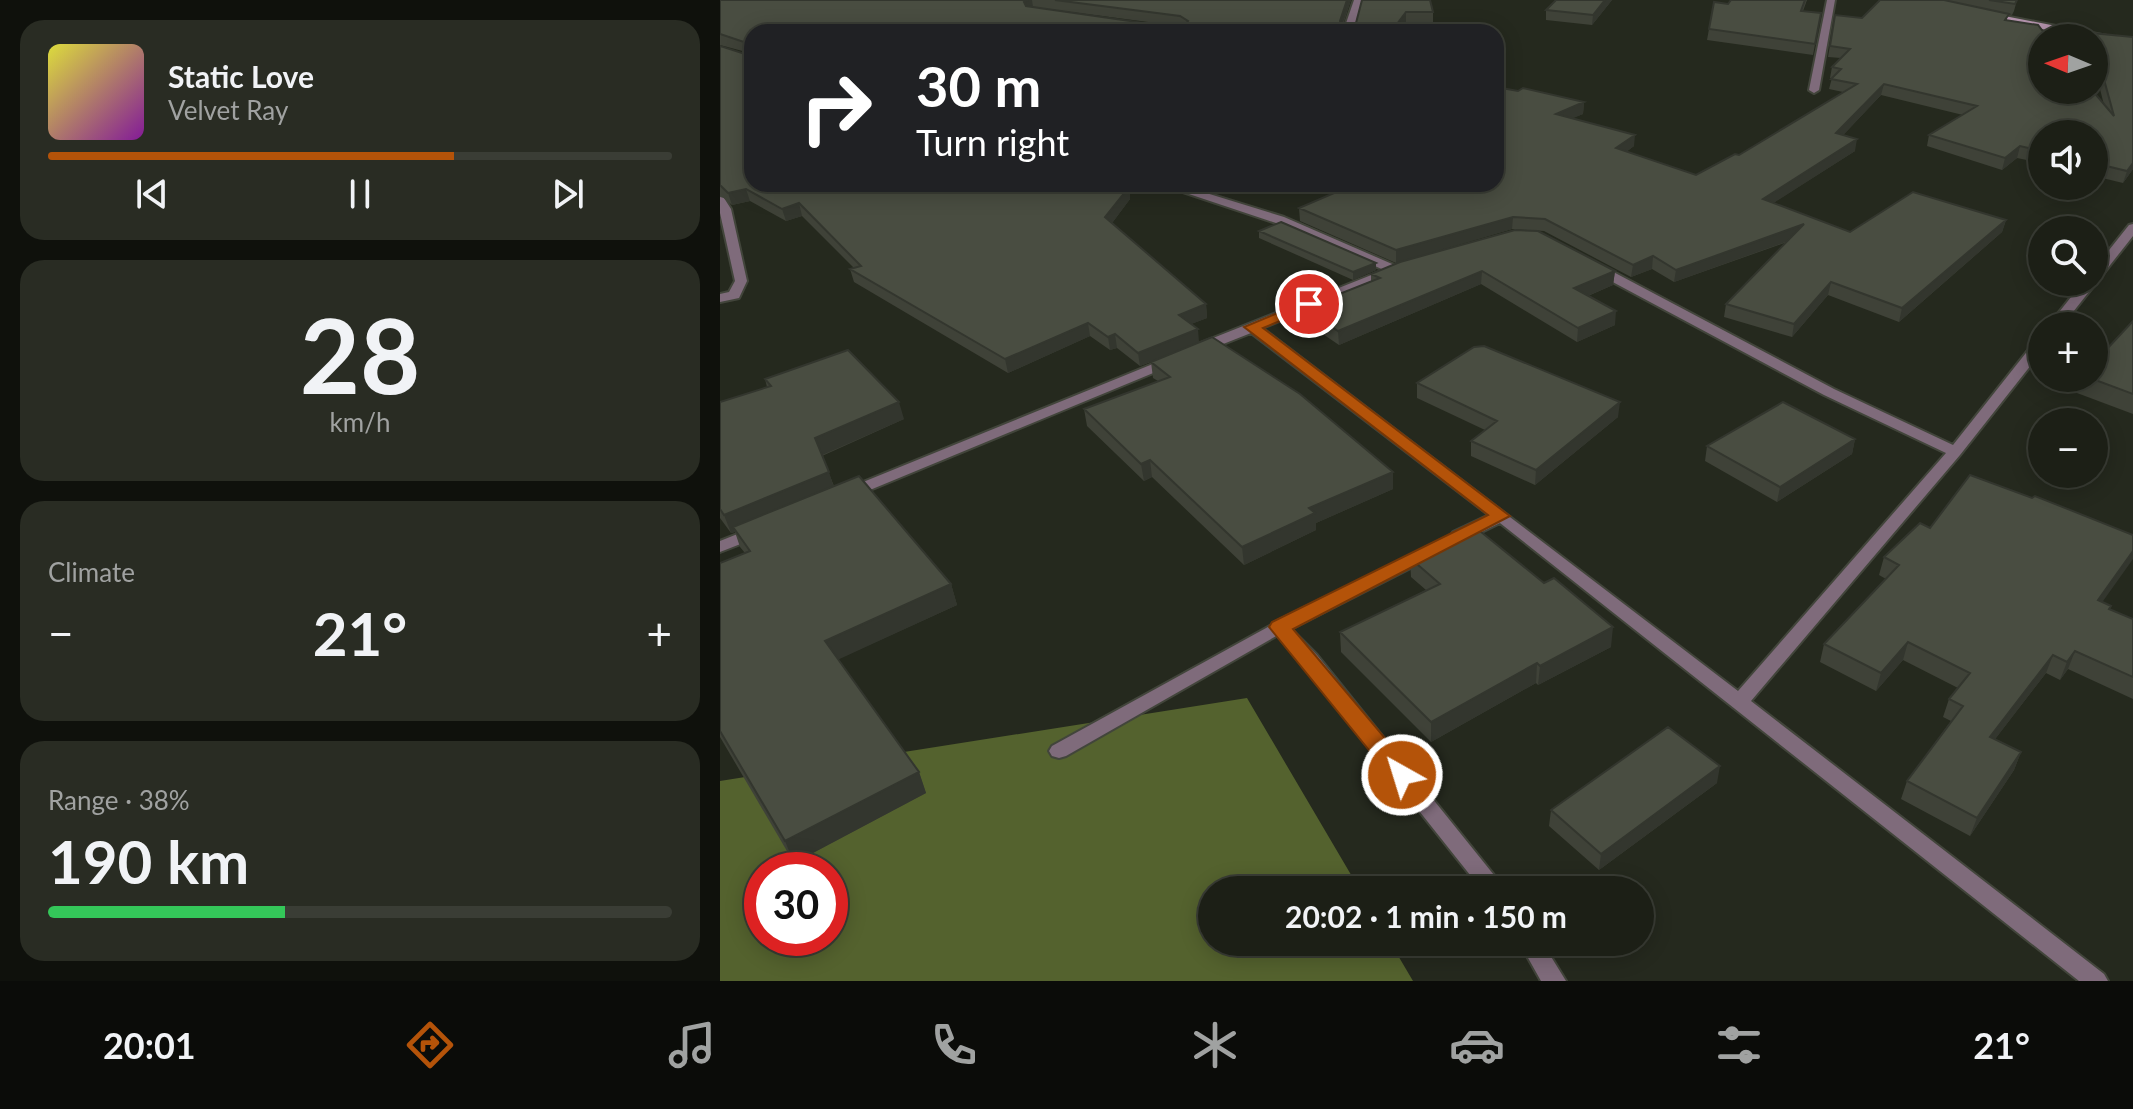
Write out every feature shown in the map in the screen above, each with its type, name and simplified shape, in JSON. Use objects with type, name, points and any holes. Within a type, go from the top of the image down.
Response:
[{"type":"street","points":[[1350,24],[1358,0]]},
{"type":"street","points":[[1814,90],[1831,0]]},
{"type":"street","points":[[1977,14],[2133,44]]},
{"type":"street","points":[[838,498],[1402,268],[1280,220],[1191,192]]},
{"type":"street","points":[[720,200],[725,209],[741,281],[734,295],[720,298]]},
{"type":"street","points":[[2108,259],[2133,228]]},
{"type":"street","points":[[1587,263],[1829,392],[1955,452]]},
{"type":"street","points":[[2066,312],[2079,296]]},
{"type":"street","points":[[1252,327],[1501,516],[2096,981]]},
{"type":"street","points":[[1739,703],[1955,452],[2028,360]]},
{"type":"street","points":[[1059,751],[1279,627],[1501,516]]},
{"type":"street","points":[[720,547],[764,528]]},
{"type":"street","points":[[1279,627],[1310,660],[1484,876]]},
{"type":"street","points":[[1539,956],[1554,981]]},
{"type":"green space","points":[[1247,698],[1352,876],[1198,876],[1198,956],[1398,956],[1413,981],[720,981],[720,781]]},
{"type":"building","points":[[720,0],[1028,0],[1024,2],[1026,6],[1151,24],[744,24],[744,42],[720,34]]},
{"type":"building","points":[[1055,0],[1347,0],[1340,21],[1342,24],[1186,24],[1188,21],[1180,16]]},
{"type":"building","points":[[1362,0],[1430,0],[1433,12],[1406,12],[1397,24],[1350,24],[1356,23]]},
{"type":"building","points":[[1556,0],[1605,0],[1593,15],[1546,10]]},
{"type":"building","points":[[1731,0],[1805,0],[1801,11],[1821,13],[1815,44],[1709,29],[1714,2],[1728,4]]},
{"type":"building","points":[[1880,0],[1944,0],[2009,14],[2005,20],[2031,24],[2028,24],[2028,104],[2104,104],[2114,116],[2108,94],[2108,35],[2133,37],[2133,163],[2127,171],[2108,166],[2108,120],[2028,120],[2028,148],[2020,146],[2005,158],[1929,135],[1977,106],[1884,84],[1836,133],[1857,139],[1763,199],[1850,232],[1913,192],[2006,220],[1902,308],[1831,282],[1794,324],[1726,304],[1804,224],[1676,270],[1653,256],[1633,265],[1545,219],[1513,217],[1396,250],[1299,208],[1336,192],[1504,192],[1504,88],[1518,91],[1523,88],[1584,102],[1556,114],[1635,135],[1616,148],[1696,175],[1735,154],[1739,155],[1857,84],[1831,79],[1841,69],[1832,67],[1850,49],[1830,46],[1835,15],[1862,18]]},
{"type":"building","points":[[1989,0],[2017,0],[2015,4]]},
{"type":"building","points":[[720,46],[744,54],[744,189],[728,193],[720,185]]},
{"type":"building","points":[[751,192],[1125,192],[1105,217],[1206,304],[1179,315],[1198,329],[1138,353],[1115,334],[1108,337],[1088,323],[1005,359],[850,269],[861,266],[799,203],[782,209]]},
{"type":"building","points":[[1281,222],[1376,263],[1353,272],[1259,231]]},
{"type":"building","points":[[1515,230],[1538,231],[1615,271],[1574,288],[1616,311],[1578,328],[1482,271],[1338,331],[1304,308],[1380,278],[1371,274],[1400,262]]},
{"type":"building","points":[[2133,321],[2133,394],[2108,385],[2108,348]]},
{"type":"building","points":[[1212,337],[1300,394],[1393,472],[1309,508],[1315,513],[1242,547],[1150,460],[1141,464],[1084,409],[1170,377],[1151,362]]},
{"type":"building","points":[[1484,346],[1620,402],[1536,470],[1471,441],[1497,421],[1417,383],[1474,347]]},
{"type":"building","points":[[848,350],[899,402],[815,438],[829,472],[724,515],[720,509],[720,402],[771,386],[765,379]]},
{"type":"building","points":[[1783,402],[1855,439],[1780,487],[1707,446]]},
{"type":"building","points":[[1970,475],[2032,498],[2035,496],[2133,535],[2133,551],[2098,600],[2111,606],[2109,609],[2133,619],[2133,677],[2075,651],[2067,662],[2053,655],[1990,737],[2021,752],[1977,818],[1907,781],[1963,706],[1949,699],[1970,673],[1908,642],[1881,673],[1824,644],[1899,565],[1884,557],[1920,523],[1930,528]]},
{"type":"building","points":[[859,476],[951,584],[825,641],[919,772],[785,841],[720,731],[720,563],[750,551],[733,527]]},
{"type":"building","points":[[1475,527],[1544,583],[1554,578],[1613,627],[1540,666],[1537,663],[1431,722],[1340,632],[1440,584],[1410,558]]},
{"type":"building","points":[[1668,727],[1720,766],[1601,854],[1551,810]]},
{"type":"route","points":[[1309,304],[1252,327],[1501,516],[1279,627],[1310,660],[1402,775]]}]
